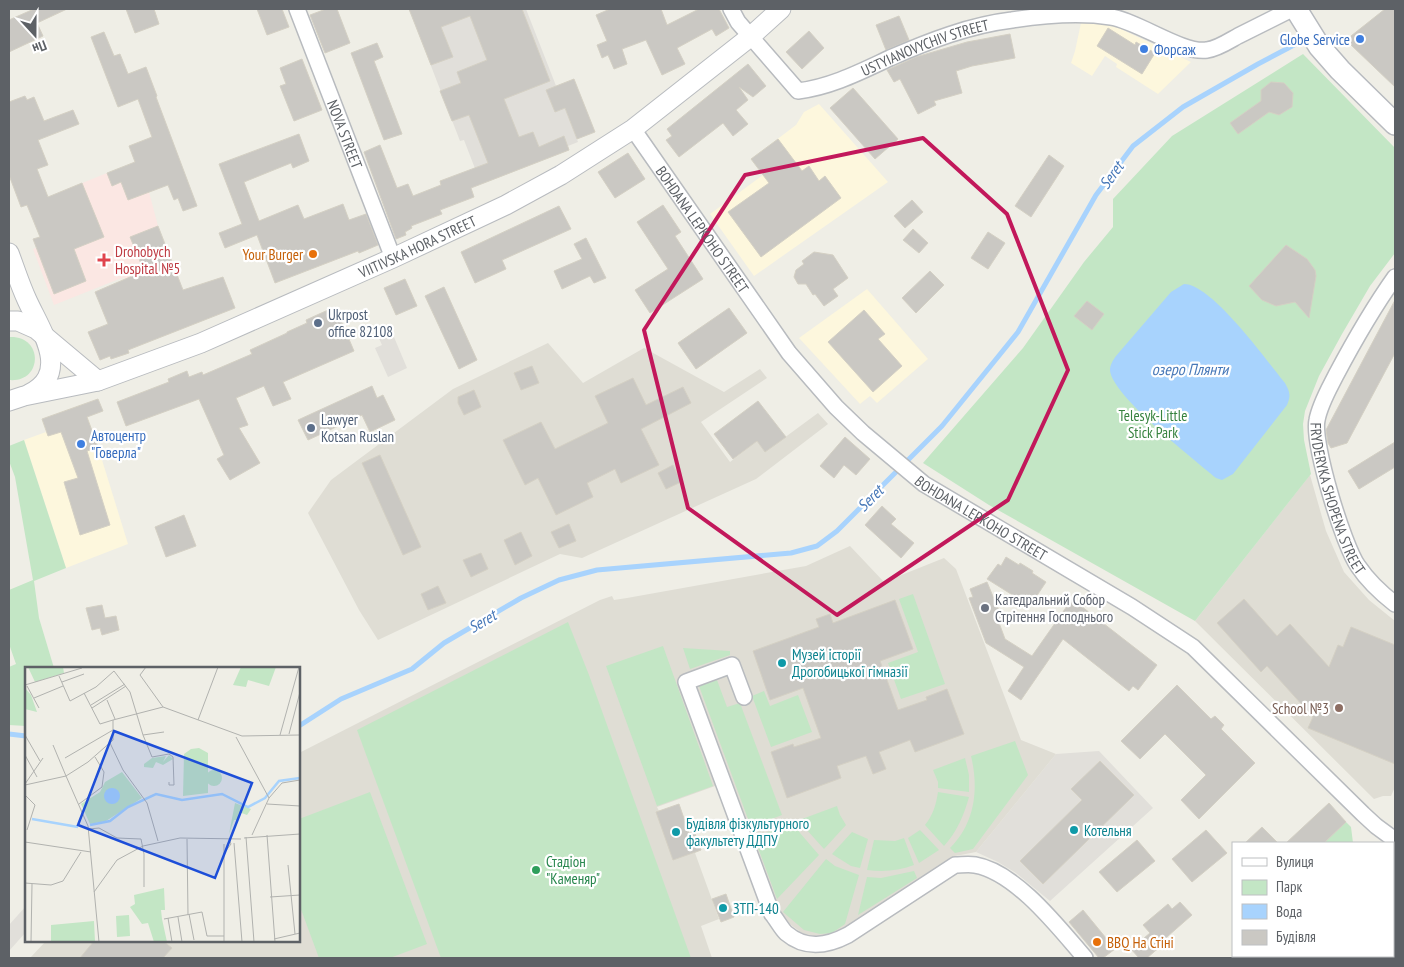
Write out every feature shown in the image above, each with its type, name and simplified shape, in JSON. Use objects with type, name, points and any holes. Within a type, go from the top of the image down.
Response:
[{"type":"main road","points":[[1296,9],[1319,46],[1340,70],[1395,124]]},
{"type":"street","name":"NOVA STREET","points":[[297,9],[392,258]]},
{"type":"street","points":[[731,9],[738,22],[750,37]]},
{"type":"street","name":"VIITIVSKA HORA STREET","points":[[14,398],[98,381],[201,343],[392,258],[539,188],[591,157],[633,128],[750,37],[781,9]]},
{"type":"street","name":"USTYIANOVYCHIV STREET","points":[[750,37],[798,91],[830,85],[908,51],[963,30],[1012,20],[1084,15],[1112,17],[1191,49],[1207,50],[1292,9]]},
{"type":"street","name":"BOHDANA LEPKOHO STREET","points":[[633,128],[792,357],[836,408],[888,456],[913,476],[952,502],[1132,607],[1193,646],[1370,820],[1395,840]]},
{"type":"street","points":[[9,253],[26,298],[50,350],[51,362],[49,373],[43,383],[34,391],[14,398]]},
{"type":"street","name":"FRYDERYKA SHOPENA STREET","points":[[1395,276],[1352,344],[1328,391],[1318,413],[1316,423],[1317,441],[1323,468],[1340,523],[1357,565],[1380,592],[1395,604]]},
{"type":"street","points":[[9,321],[29,324],[98,381]]},
{"type":"street","points":[[744,697],[732,665],[686,682],[772,914],[786,932],[798,941],[813,945],[833,943],[955,865],[975,865],[995,872],[1012,882],[1054,921],[1085,958]]},
{"type":"highlighted area","points":[[923,138],[1007,214],[1068,370],[1008,500],[837,615],[688,508],[644,330],[745,175]]},
{"type":"shaded area","points":[[409,9],[526,9],[578,142],[568,146],[569,150],[481,184],[464,140],[460,141]]},
{"type":"shaded area","points":[[1081,23],[1110,24],[1191,62],[1158,94],[1116,67],[1117,64],[1105,56],[1092,76],[1071,63]]},
{"type":"shaded area","points":[[819,104],[888,182],[754,276],[710,214],[763,175],[751,159],[796,125],[804,112]]},
{"type":"shaded area","name":"Drohobych Hospital №5","points":[[107,173],[112,186],[142,174],[158,226],[149,342],[124,277],[54,305],[33,249],[81,231],[65,190]]},
{"type":"shaded area","points":[[867,289],[928,359],[877,403],[870,396],[860,404],[799,338]]},
{"type":"shaded area","points":[[391,330],[407,368],[388,377],[375,348],[382,345],[378,336]]},
{"type":"shaded area","points":[[548,343],[583,383],[644,348],[724,392],[760,369],[767,378],[701,422],[730,462],[757,441],[765,452],[818,413],[828,424],[756,479],[582,558],[560,554],[378,640],[359,610],[308,513],[331,480],[453,389]]},
{"type":"shaded area","points":[[83,404],[128,544],[66,568],[24,440],[46,432],[42,419]]},
{"type":"shaded area","name":"School №3","points":[[1310,475],[1326,531],[1344,572],[1369,600],[1395,621],[1395,787],[1391,796],[1374,799],[1195,621]]},
{"type":"shaded area","points":[[850,546],[884,582],[944,558],[956,569],[1021,740],[1056,754],[976,852],[955,856],[830,937],[818,937],[802,933],[780,913],[729,781],[657,807],[659,811],[679,804],[689,833],[694,831],[701,850],[695,853],[719,919],[701,926],[712,958],[30,958],[45,942],[300,942],[300,752],[600,600],[612,596],[614,600],[627,598],[806,566]]},
{"type":"shaded area","points":[[1099,751],[1153,808],[1050,901],[1016,873],[976,852],[1056,754]]},
{"type":"shaded area","points":[[25,907],[25,933],[9,951],[9,925]]},
{"type":"green space","name":"Telesyk-Little Stick Park","points":[[1303,54],[1395,148],[1395,253],[1370,286],[1342,334],[1319,376],[1305,411],[1303,424],[1304,440],[1311,474],[1195,621],[989,505],[923,463],[1023,348],[1084,262],[1113,227],[1113,199],[1172,136]]},
{"type":"green space","points":[[9,337],[20,338],[29,343],[33,351],[35,359],[33,367],[28,374],[20,379],[9,380]]},
{"type":"green space","points":[[24,440],[66,568],[34,581],[39,618],[54,667],[25,667],[25,726],[9,725],[9,667],[16,664],[9,644],[9,590],[33,580],[15,477],[9,461],[9,446]]},
{"type":"green space","points":[[913,594],[945,684],[901,699],[888,663],[918,652],[899,599]]},
{"type":"green space","points":[[568,622],[589,675],[691,958],[441,958],[357,730]]},
{"type":"green space","points":[[663,646],[713,786],[657,806],[606,666]]},
{"type":"green space","points":[[683,648],[730,651],[730,655],[690,669]]},
{"type":"green space","points":[[717,680],[727,707],[740,703],[782,815],[751,827],[699,686]]},
{"type":"green space","points":[[764,691],[770,706],[798,695],[812,732],[771,747],[752,696]]},
{"type":"green space","points":[[1015,741],[1028,775],[973,849],[955,853],[950,848],[965,828],[973,805],[975,781],[971,756]]},
{"type":"green space","points":[[965,758],[969,775],[969,792],[938,788],[938,782],[933,770]]},
{"type":"green space","points":[[370,792],[427,944],[390,958],[319,958],[300,907],[300,819]]},
{"type":"green space","points":[[938,792],[969,797],[960,823],[944,846],[925,825],[934,810]]},
{"type":"green space","points":[[837,806],[846,825],[824,849],[806,829],[802,819]]},
{"type":"green space","points":[[1346,822],[1351,827],[1353,842],[1325,842]]},
{"type":"green space","points":[[795,823],[800,833],[819,855],[777,899],[754,837]]},
{"type":"green space","points":[[920,830],[939,850],[919,863],[908,838]]},
{"type":"green space","points":[[852,832],[868,839],[860,868],[851,866],[832,854]]},
{"type":"green space","points":[[904,838],[914,865],[902,869],[867,870],[874,840],[895,841]]},
{"type":"green space","points":[[826,859],[835,866],[859,875],[845,924],[832,933],[820,934],[804,930],[783,912]]},
{"type":"green space","points":[[914,871],[917,878],[858,915],[867,877],[881,878]]},
{"type":"water","name":"озеро Плянти","points":[[1184,284],[1196,287],[1224,310],[1253,342],[1285,383],[1289,394],[1287,405],[1233,474],[1222,480],[1216,478],[1138,410],[1114,381],[1110,370],[1116,356],[1171,292]]},
{"type":"building","points":[[34,9],[67,9],[37,23],[43,36],[9,52],[9,20]]},
{"type":"building","points":[[126,9],[154,9],[159,24],[135,33]]},
{"type":"building","points":[[257,9],[282,9],[289,27],[267,35]]},
{"type":"building","points":[[326,9],[337,9],[350,43],[325,53],[310,15]]},
{"type":"building","points":[[409,9],[522,9],[550,81],[504,99],[519,137],[533,132],[539,147],[564,136],[569,150],[471,188],[474,197],[440,210],[442,214],[411,226],[412,228],[405,232],[406,235],[396,239],[364,152],[380,145],[397,188],[408,184],[413,196],[441,185],[440,181],[488,163],[469,115],[452,121],[440,91],[461,83],[457,72],[487,60],[470,16],[441,27],[453,57],[431,65]]},
{"type":"building","points":[[610,9],[661,9],[667,25],[699,9],[719,9],[729,28],[716,36],[712,29],[677,48],[685,64],[662,75],[646,40],[622,49],[627,64],[614,69],[608,55],[602,58],[597,45],[607,41],[596,15]]},
{"type":"building","points":[[1385,9],[1395,9],[1395,87],[1350,44],[1351,36]]},
{"type":"building","points":[[899,16],[909,40],[886,50],[876,25]]},
{"type":"building","points":[[1108,28],[1135,45],[1136,42],[1155,53],[1142,74],[1097,46]]},
{"type":"building","points":[[809,31],[824,48],[802,69],[786,52]]},
{"type":"building","points":[[104,32],[114,56],[120,54],[128,74],[146,67],[197,206],[183,211],[178,198],[174,200],[168,185],[128,200],[121,182],[112,186],[107,173],[135,162],[129,146],[152,137],[138,99],[118,107],[91,37]]},
{"type":"building","points":[[1010,34],[1015,58],[956,71],[962,93],[934,101],[936,105],[918,114],[900,79],[894,82],[887,70],[916,57],[967,42]]},
{"type":"building","points":[[377,43],[383,57],[374,61],[402,134],[384,140],[351,53]]},
{"type":"building","points":[[302,59],[322,110],[294,121],[280,86],[286,84],[280,68]]},
{"type":"building","points":[[748,64],[766,86],[753,97],[739,87],[748,100],[736,110],[748,124],[733,136],[723,123],[679,157],[666,140],[672,136],[667,129]]},
{"type":"building","points":[[574,79],[595,132],[577,139],[565,108],[555,112],[546,90]]},
{"type":"building","points":[[1271,82],[1284,83],[1293,93],[1292,107],[1279,115],[1269,112],[1238,134],[1230,123],[1261,101],[1261,90]]},
{"type":"building","points":[[853,88],[898,139],[875,159],[830,108]]},
{"type":"building","points":[[25,96],[27,100],[34,97],[44,121],[73,110],[79,124],[38,140],[48,165],[37,169],[48,197],[82,183],[104,237],[74,249],[86,281],[54,294],[33,239],[40,237],[27,205],[21,207],[9,175],[9,102]]},
{"type":"building","points":[[299,134],[309,161],[293,168],[291,163],[244,182],[259,221],[298,205],[304,219],[343,204],[349,220],[366,214],[378,245],[275,283],[257,235],[225,248],[219,233],[242,224],[219,164]]},
{"type":"building","points":[[778,139],[802,171],[809,166],[819,181],[825,176],[841,198],[761,257],[728,212],[769,183],[751,159]]},
{"type":"building","points":[[628,153],[645,179],[615,198],[598,172]]},
{"type":"building","points":[[1049,155],[1064,166],[1031,217],[1015,206]]},
{"type":"building","points":[[912,200],[923,212],[905,228],[894,216]]},
{"type":"building","points":[[663,205],[681,232],[675,236],[703,279],[650,313],[635,290],[668,269],[637,222]]},
{"type":"building","points":[[559,206],[571,229],[502,260],[506,269],[475,283],[461,252]]},
{"type":"building","points":[[158,226],[183,290],[223,277],[235,308],[128,350],[129,353],[111,359],[110,356],[100,360],[88,332],[108,324],[95,292],[144,271],[130,237]]},
{"type":"building","points":[[913,229],[928,243],[919,253],[903,240]]},
{"type":"building","points":[[988,232],[1005,243],[988,269],[971,258]]},
{"type":"building","points":[[586,238],[606,278],[594,283],[590,276],[562,289],[554,271],[582,259],[574,244]]},
{"type":"building","points":[[1286,245],[1307,259],[1315,270],[1316,276],[1309,318],[1295,302],[1276,306],[1262,300],[1249,286]]},
{"type":"building","points":[[814,252],[833,255],[848,278],[833,289],[838,296],[824,306],[815,294],[813,295],[806,284],[798,284],[794,277],[796,270],[804,264],[802,261]]},
{"type":"building","points":[[930,271],[944,285],[916,313],[902,298]]},
{"type":"building","points":[[405,279],[417,306],[396,315],[384,288]]},
{"type":"building","points":[[444,287],[477,360],[459,369],[425,296]]},
{"type":"building","points":[[1395,300],[1395,353],[1347,443],[1331,448],[1328,443],[1326,430]]},
{"type":"building","points":[[1087,301],[1104,314],[1092,330],[1074,316]]},
{"type":"building","points":[[729,308],[747,333],[696,369],[678,343]]},
{"type":"building","points":[[328,310],[329,314],[337,311],[354,351],[283,382],[291,399],[273,406],[264,386],[236,398],[248,425],[239,428],[260,463],[230,480],[217,459],[224,455],[199,399],[126,426],[117,402],[169,382],[168,379],[187,371],[189,377],[202,372],[203,375],[252,354],[250,350],[307,323],[306,320]]},
{"type":"building","points":[[864,310],[885,334],[878,339],[902,366],[873,392],[828,342]]},
{"type":"building","points":[[532,366],[539,383],[521,390],[514,373]]},
{"type":"building","points":[[633,378],[646,405],[683,387],[691,403],[641,429],[659,465],[621,483],[615,469],[587,483],[593,497],[556,515],[538,478],[525,485],[503,440],[541,422],[555,449],[608,423],[595,396]]},
{"type":"building","points":[[372,386],[377,398],[383,395],[395,420],[370,432],[362,415],[308,440],[298,420]]},
{"type":"building","points":[[474,390],[481,407],[464,415],[458,403],[458,397]]},
{"type":"building","points":[[98,399],[103,411],[87,417],[98,447],[87,451],[110,525],[80,535],[64,482],[78,478],[61,432],[48,436],[42,419]]},
{"type":"building","points":[[758,401],[786,437],[765,452],[757,441],[733,459],[714,434]]},
{"type":"building","points":[[845,437],[870,459],[856,475],[844,465],[834,478],[820,466]]},
{"type":"building","points":[[1395,442],[1395,467],[1359,489],[1348,471]]},
{"type":"building","points":[[380,455],[421,547],[403,555],[362,463]]},
{"type":"building","points":[[673,465],[681,482],[666,489],[658,473]]},
{"type":"building","points":[[882,506],[896,519],[891,524],[914,543],[901,558],[865,525]]},
{"type":"building","points":[[184,515],[196,546],[166,557],[155,527]]},
{"type":"building","points":[[569,524],[576,541],[559,548],[551,532]]},
{"type":"building","points":[[521,532],[532,556],[515,565],[504,540]]},
{"type":"building","points":[[481,553],[488,569],[471,577],[463,560]]},
{"type":"building","points":[[1006,557],[1033,571],[1032,573],[1046,582],[1030,606],[987,579],[998,564],[1001,566]]},
{"type":"building","points":[[987,582],[1002,618],[998,620],[1005,639],[1032,656],[1072,599],[1157,665],[1138,690],[1133,686],[1129,691],[1063,639],[1021,700],[1008,691],[1024,667],[986,643],[969,598],[973,597],[970,589]]},
{"type":"building","points":[[438,586],[446,603],[428,610],[421,594]]},
{"type":"building","points":[[1244,599],[1277,636],[1290,624],[1329,667],[1338,645],[1343,647],[1351,627],[1395,645],[1395,764],[1308,728],[1313,717],[1267,666],[1261,672],[1217,623]]},
{"type":"building","points":[[895,600],[913,649],[880,661],[898,710],[927,700],[926,697],[947,689],[964,734],[915,752],[910,740],[879,752],[886,769],[873,774],[866,756],[837,766],[841,778],[787,798],[771,752],[793,744],[794,747],[821,738],[803,688],[770,700],[753,651],[819,627],[816,619],[830,614],[833,623]]},
{"type":"building","points":[[102,605],[105,618],[116,616],[119,630],[102,635],[100,628],[92,630],[86,608]]},
{"type":"building","points":[[1177,685],[1211,719],[1215,716],[1224,725],[1221,729],[1255,763],[1199,819],[1181,800],[1206,775],[1165,734],[1140,759],[1121,741]]},
{"type":"building","name":"Котельня","points":[[1100,761],[1134,795],[1043,884],[1020,861],[1082,800],[1071,789]]},
{"type":"building","points":[[1329,803],[1346,822],[1325,842],[1287,842]]},
{"type":"building","name":"Будівля фізкультурного факультету ДДПУ","points":[[679,804],[689,833],[694,831],[701,850],[673,860],[656,812]]},
{"type":"building","points":[[1262,827],[1277,842],[1246,842]]},
{"type":"building","points":[[1206,830],[1227,853],[1192,882],[1172,859]]},
{"type":"building","points":[[1137,840],[1155,861],[1117,892],[1099,872]]},
{"type":"building","name":"ЗТП-140","points":[[726,894],[734,917],[721,922],[712,899]]},
{"type":"building","points":[[1180,902],[1192,915],[1160,943],[1162,945],[1147,958],[1139,958],[1131,949],[1150,933],[1143,925],[1168,904],[1172,909]]},
{"type":"building","points":[[1083,910],[1115,949],[1103,958],[1099,958],[1069,922]]},
{"type":"building","points":[[93,942],[164,942],[172,948],[163,958],[80,958]]},
{"type":"waterway","name":"Seret","points":[[300,725],[341,699],[412,669],[444,643],[521,598],[559,580],[597,570],[791,553],[817,546],[837,531],[942,426],[1018,332],[1096,195],[1133,146],[1183,107],[1294,45]]},
{"type":"waterway","name":"Seret","points":[[9,734],[25,736]]},
{"type":"place","name":"Globe Service","points":[[1360,39]]},
{"type":"place","name":"Форсаж","points":[[1144,49]]},
{"type":"place","name":"Your Burger","points":[[313,254]]},
{"type":"place","name":"Drohobych Hospital №5","points":[[104,260]]},
{"type":"place","name":"Ukrpost office 82108","points":[[318,323]]},
{"type":"place","name":"Lawyer Kotsan Ruslan","points":[[311,428]]},
{"type":"place","name":"Автоцентр \"Говерла\"","points":[[81,444]]},
{"type":"place","name":"Катедральний Собор Стрітення Господнього","points":[[985,608]]},
{"type":"place","name":"Музей історії Дрогобицької гімназії","points":[[782,663]]},
{"type":"place","name":"School №3","points":[[1339,708]]},
{"type":"place","name":"Котельня","points":[[1074,830]]},
{"type":"place","name":"Будівля фізкультурного факультету ДДПУ","points":[[676,832]]},
{"type":"place","name":"Стадіон \"Каменяр\"","points":[[536,870]]},
{"type":"place","name":"ЗТП-140","points":[[723,908]]},
{"type":"place","name":"BBQ На Стіні","points":[[1097,942]]}]
